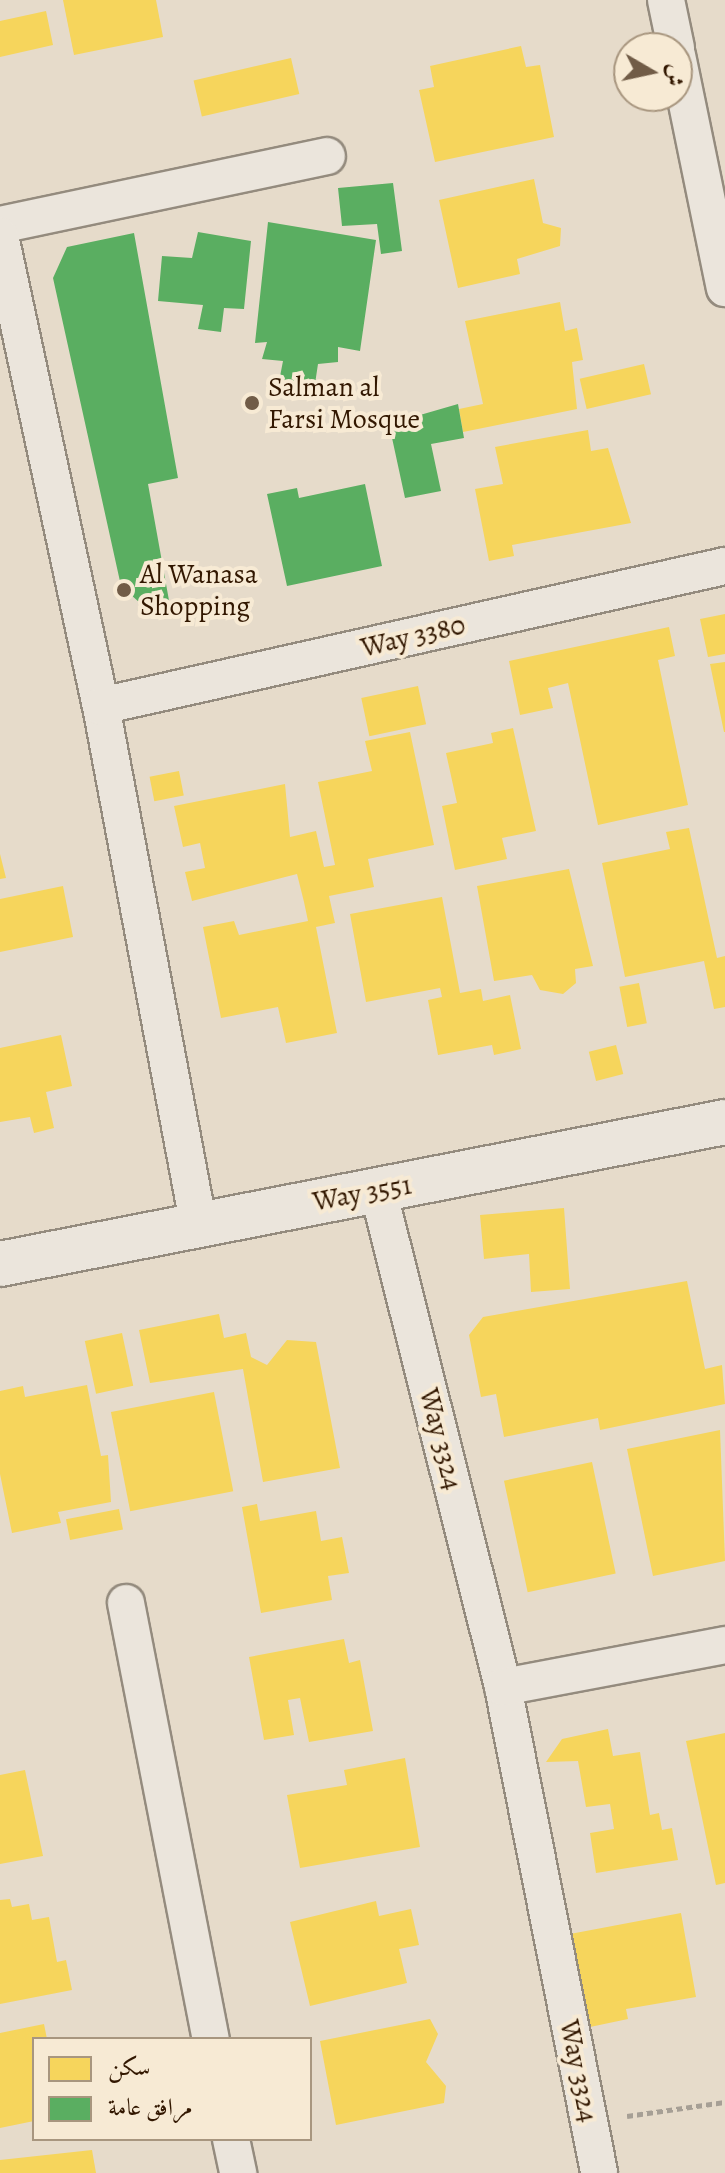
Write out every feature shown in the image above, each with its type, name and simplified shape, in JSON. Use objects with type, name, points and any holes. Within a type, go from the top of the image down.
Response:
[{"type":"street","points":[[666,0],[673,32]]},
{"type":"street","points":[[689,112],[725,288]]},
{"type":"street","points":[[0,225],[327,156]]},
{"type":"street","points":[[0,236],[101,706],[198,1222]]},
{"type":"street","name":"Way 3380","points":[[101,706],[725,566]]},
{"type":"street","name":"Way 3551","points":[[0,1264],[198,1222],[725,1122]]},
{"type":"street","name":"Way 3324","points":[[378,1190],[503,1687],[599,2173]]},
{"type":"street","points":[[126,1603],[211,2037]]},
{"type":"street","points":[[503,1687],[725,1645]]},
{"type":"street","points":[[231,2141],[238,2173]]},
{"type":"path","points":[[589,2122],[725,2102]]},
{"type":"building: سكن","points":[[63,0],[156,0],[163,37],[74,55]]},
{"type":"building: سكن","points":[[46,11],[53,45],[0,57],[0,21]]},
{"type":"building: سكن","points":[[521,46],[526,67],[540,65],[554,137],[435,162],[419,90],[434,87],[430,66]]},
{"type":"building: سكن","points":[[291,58],[299,94],[202,117],[194,80]]},
{"type":"building: سكن","points":[[534,179],[543,223],[561,228],[560,246],[517,259],[520,274],[458,288],[439,200]]},
{"type":"building: سكن","points":[[560,302],[565,331],[577,328],[583,360],[572,362],[577,409],[463,432],[459,409],[483,404],[465,321]]},
{"type":"building: سكن","points":[[644,364],[651,394],[587,409],[580,379]]},
{"type":"building: سكن","points":[[588,430],[591,451],[608,448],[631,523],[512,545],[514,556],[489,561],[475,489],[503,484],[495,447]]},
{"type":"building: سكن","points":[[725,614],[725,654],[708,657],[700,619]]},
{"type":"building: سكن","points":[[669,627],[675,656],[658,660],[688,805],[598,825],[568,683],[548,688],[553,708],[520,715],[509,661]]},
{"type":"building: سكن","points":[[725,662],[725,732],[724,732],[710,664]]},
{"type":"building: سكن","points":[[418,686],[426,724],[369,736],[361,698]]},
{"type":"building: سكن","points":[[513,728],[536,831],[502,838],[507,859],[455,870],[442,806],[457,803],[446,753],[493,743],[491,733]]},
{"type":"building: سكن","points":[[410,732],[434,845],[368,859],[374,887],[329,896],[335,923],[316,927],[337,1033],[286,1043],[278,1007],[221,1018],[203,927],[234,921],[239,935],[308,921],[304,902],[297,874],[192,901],[185,872],[205,868],[200,843],[183,847],[174,806],[285,784],[290,837],[316,831],[324,867],[335,865],[318,782],[372,771],[365,741]]},
{"type":"building: سكن","points":[[179,771],[184,796],[154,801],[150,777]]},
{"type":"building: سكن","points":[[689,828],[717,958],[725,956],[725,1007],[714,1009],[704,961],[625,977],[602,863],[670,849],[666,832]]},
{"type":"building: سكن","points":[[0,854],[6,878],[0,879]]},
{"type":"building: سكن","points":[[569,869],[593,966],[575,969],[576,983],[563,994],[540,990],[532,975],[494,981],[477,886]]},
{"type":"building: سكن","points":[[63,886],[73,937],[0,952],[0,899]]},
{"type":"building: سكن","points":[[442,897],[460,993],[481,989],[483,1001],[510,995],[521,1049],[494,1055],[492,1045],[438,1055],[428,1000],[442,997],[440,988],[366,1002],[350,914]]},
{"type":"building: سكن","points":[[639,983],[647,1023],[627,1027],[619,987]]},
{"type":"building: سكن","points":[[61,1035],[72,1086],[46,1092],[54,1128],[34,1133],[30,1117],[0,1122],[0,1048]]},
{"type":"building: سكن","points":[[616,1045],[623,1074],[596,1081],[589,1052]]},
{"type":"building: سكن","points":[[564,1208],[570,1289],[531,1292],[529,1254],[484,1259],[480,1215]]},
{"type":"building: سكن","points":[[687,1281],[705,1369],[722,1365],[725,1404],[600,1430],[598,1418],[504,1437],[496,1394],[481,1397],[469,1335],[483,1317]]},
{"type":"building: سكن","points":[[219,1314],[224,1338],[246,1333],[251,1357],[267,1365],[287,1340],[316,1342],[340,1468],[263,1482],[243,1369],[150,1383],[139,1330]]},
{"type":"building: سكن","points":[[122,1333],[133,1386],[96,1394],[85,1341]]},
{"type":"building: سكن","points":[[87,1385],[101,1456],[108,1455],[111,1502],[58,1512],[61,1523],[12,1533],[0,1474],[0,1391],[23,1386],[25,1397]]},
{"type":"building: سكن","points":[[214,1392],[233,1491],[130,1511],[111,1412]]},
{"type":"building: سكن","points":[[720,1430],[725,1561],[653,1576],[627,1449]]},
{"type":"building: سكن","points":[[592,1462],[616,1574],[528,1592],[504,1481]]},
{"type":"building: سكن","points":[[257,1504],[260,1521],[316,1511],[321,1541],[342,1537],[349,1573],[328,1576],[332,1600],[261,1613],[242,1507]]},
{"type":"building: سكن","points":[[119,1509],[123,1530],[70,1540],[66,1519]]},
{"type":"building: سكن","points":[[344,1639],[349,1663],[360,1660],[373,1731],[309,1742],[300,1698],[288,1700],[294,1735],[264,1740],[249,1657]]},
{"type":"building: سكن","points":[[608,1729],[613,1756],[640,1752],[650,1815],[659,1813],[662,1830],[672,1828],[678,1860],[596,1873],[590,1833],[614,1829],[610,1804],[586,1807],[578,1761],[546,1762],[562,1739]]},
{"type":"building: سكن","points":[[725,1733],[725,1883],[716,1885],[686,1741]]},
{"type":"building: سكن","points":[[405,1758],[420,1847],[300,1868],[287,1795],[347,1785],[344,1770]]},
{"type":"building: سكن","points":[[25,1770],[43,1856],[0,1864],[0,1775]]},
{"type":"building: سكن","points":[[10,1899],[12,1907],[29,1904],[32,1920],[49,1917],[57,1962],[66,1960],[72,1990],[0,2004],[0,1900]]},
{"type":"building: سكن","points":[[376,1901],[379,1916],[411,1909],[419,1945],[399,1949],[407,1983],[310,2006],[290,1922]]},
{"type":"building: سكن","points":[[681,1913],[696,1997],[626,2009],[628,2019],[590,2027],[570,1934]]},
{"type":"building: سكن","points":[[430,2019],[438,2034],[426,2062],[446,2086],[444,2103],[336,2125],[320,2041]]},
{"type":"building: سكن","points":[[44,2024],[47,2037],[32,2037],[32,2121],[0,2128],[0,2033]]},
{"type":"building: سكن","points":[[92,2150],[96,2173],[0,2173],[0,2160]]},
{"type":"building: مرافق عامة","points":[[393,183],[402,251],[381,254],[377,224],[342,226],[338,188]]},
{"type":"building: مرافق عامة","points":[[268,222],[376,240],[360,351],[338,347],[338,362],[318,364],[313,397],[277,392],[283,361],[262,359],[267,342],[255,343]]},
{"type":"building: مرافق عامة","points":[[198,232],[251,241],[244,309],[224,308],[221,332],[198,329],[203,305],[158,301],[162,256],[192,258]]},
{"type":"building: مرافق عامة","points":[[134,233],[178,478],[148,484],[170,606],[149,611],[121,586],[53,278],[67,247]]},
{"type":"building: مرافق عامة","points":[[458,404],[464,438],[431,444],[441,491],[405,498],[389,424]]},
{"type":"building: مرافق عامة","points":[[365,484],[382,566],[287,586],[267,494],[297,488],[299,498]]},
{"type":"place","name":"Salman al Farsi Mosque","points":[[252,403]]},
{"type":"place","name":"Al Wanasa Shopping","points":[[124,590]]}]
